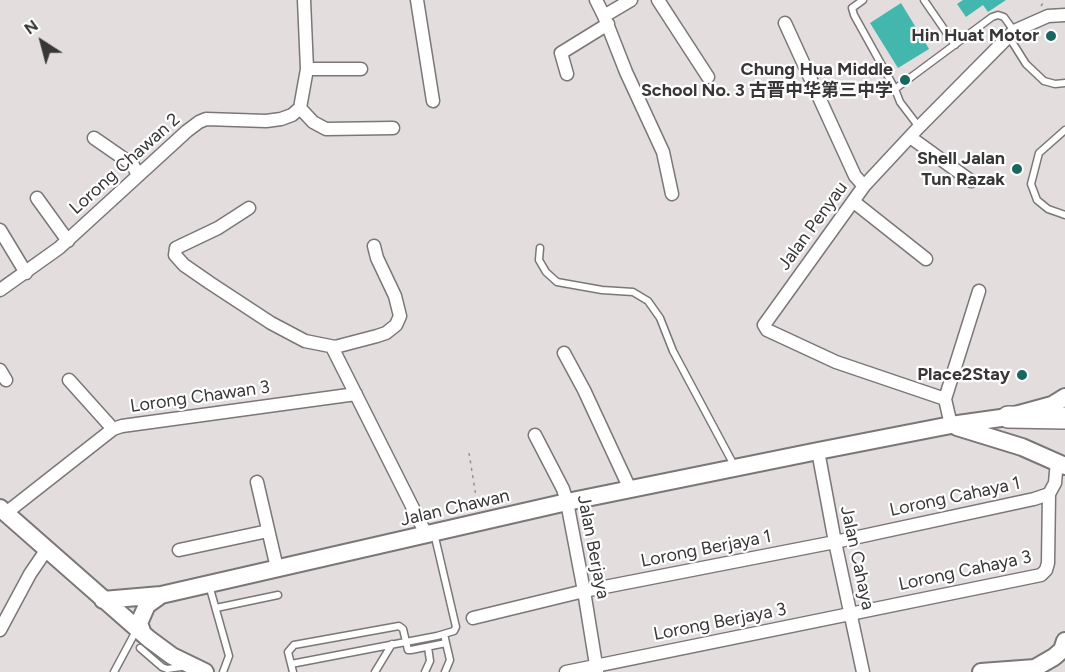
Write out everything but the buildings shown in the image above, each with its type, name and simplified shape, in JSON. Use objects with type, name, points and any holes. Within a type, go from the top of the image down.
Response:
[{"type":"highway","points":[[1002,417],[1065,418]]},
{"type":"street","points":[[304,0],[307,69],[296,111],[326,129],[393,128]]},
{"type":"street","points":[[417,0],[433,101]]},
{"type":"street","points":[[596,0],[663,152],[672,194]]},
{"type":"street","points":[[567,74],[561,53],[631,0]]},
{"type":"street","points":[[658,0],[708,77]]},
{"type":"street","name":"Jalan Penyau","points":[[945,399],[836,362],[765,327],[767,319],[864,186],[1011,34],[1048,16],[1065,15]]},
{"type":"street","points":[[785,23],[855,176],[864,186]]},
{"type":"street","points":[[307,69],[361,69]]},
{"type":"street","name":"Lorong Chawan 2","points":[[0,290],[68,241],[187,131],[206,119],[266,121],[296,111]]},
{"type":"street","points":[[915,132],[971,181]]},
{"type":"street","points":[[94,138],[133,165],[138,176]]},
{"type":"street","points":[[37,198],[68,241]]},
{"type":"street","points":[[854,202],[926,259]]},
{"type":"street","points":[[249,208],[218,228],[176,248],[176,255],[184,265],[271,323],[305,341],[332,347],[386,333],[396,325],[400,315],[395,296],[377,258],[374,246]]},
{"type":"street","points":[[0,230],[26,273]]},
{"type":"street","points":[[979,291],[945,399],[951,425],[994,437],[1061,464],[1049,494]]},
{"type":"street","points":[[332,347],[430,533]]},
{"type":"street","points":[[564,353],[584,390],[630,489]]},
{"type":"street","points":[[69,380],[113,429]]},
{"type":"street","name":"Lorong Chawan 3","points":[[3,511],[113,429],[122,426],[356,394]]},
{"type":"street","points":[[994,437],[990,432],[990,427],[1002,417],[1052,405],[1065,397]]},
{"type":"street","name":"Jalan Chawan","points":[[103,600],[160,595],[567,502],[818,450],[1002,417]]},
{"type":"street","name":"Jalan Berjaya","points":[[535,435],[563,489],[567,502],[585,591],[597,669]]},
{"type":"street","name":"Jalan Cahaya","points":[[818,450],[863,672]]},
{"type":"street","points":[[257,482],[277,568]]},
{"type":"street","name":"Lorong Cahaya 1","points":[[835,542],[1049,494]]},
{"type":"street","name":"Lorong Cahaya 3","points":[[850,614],[1041,575],[1048,563],[1049,494]]},
{"type":"street","points":[[3,511],[103,600],[140,637],[190,669]]},
{"type":"street","points":[[179,550],[268,531]]},
{"type":"street","name":"Lorong Berjaya 1","points":[[474,618],[585,591],[835,542]]},
{"type":"street","points":[[0,630],[46,549]]},
{"type":"street","points":[[140,637],[139,623],[147,605],[160,595]]},
{"type":"street","name":"Lorong Berjaya 3","points":[[566,672],[597,669],[850,614]]},
{"type":"street","points":[[981,672],[1029,671],[1054,657],[1062,650],[1065,641]]},
{"type":"lane","points":[[862,0],[852,8],[854,15],[895,89],[915,132]]},
{"type":"lane","points":[[924,0],[955,45]]},
{"type":"lane","points":[[895,89],[992,17],[998,15],[1004,17],[1026,64],[1044,81],[1055,84],[1065,83]]},
{"type":"lane","points":[[1065,130],[1039,153],[1031,184],[1037,200],[1048,208],[1065,215]]},
{"type":"lane","points":[[540,248],[538,260],[557,282],[602,290],[633,292],[648,301],[660,318],[673,351],[736,468]]},
{"type":"lane","points":[[291,664],[454,631],[456,627],[430,533]]},
{"type":"lane","points":[[209,584],[229,656],[224,672]]},
{"type":"lane","points":[[216,608],[278,595]]},
{"type":"lane","points":[[293,672],[288,652],[294,645],[399,626],[403,629],[408,650],[446,643]]},
{"type":"lane","points":[[444,634],[450,660],[445,672]]},
{"type":"lane","points":[[114,672],[140,637]]},
{"type":"lane","points":[[375,672],[392,644]]},
{"type":"lane","points":[[426,672],[430,661],[428,647]]},
{"type":"path","points":[[469,453],[480,522]]},
{"type":"place","name":"Hin Huat Motor","points":[[1051,36]]},
{"type":"place","name":"Chung Hua Middle School No. 3 古晋中华第三中学","points":[[905,80]]},
{"type":"place","name":"Shell Jalan Tun Razak","points":[[1017,169]]},
{"type":"place","name":"Place2Stay","points":[[1022,375]]}]
